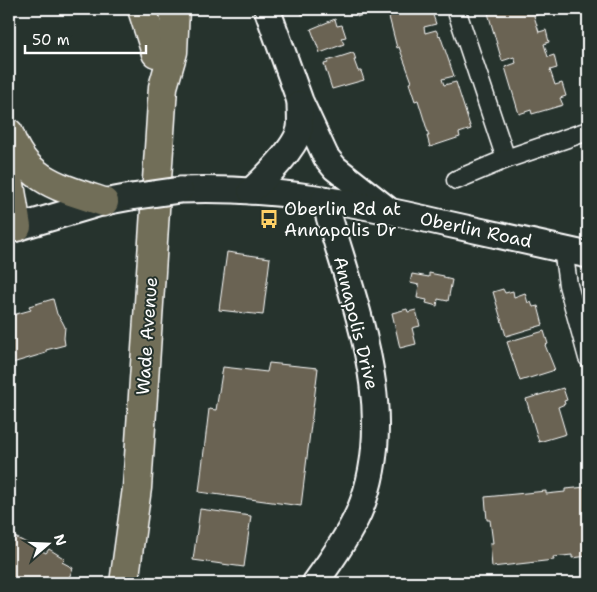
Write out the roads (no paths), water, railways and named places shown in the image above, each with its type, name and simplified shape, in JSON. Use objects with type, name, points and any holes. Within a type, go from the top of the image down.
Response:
[{"type":"main road","points":[[142,9],[164,53]]},
{"type":"main road","name":"Wade Avenue","points":[[124,583],[137,488],[163,87],[164,53],[158,9]]},
{"type":"main road","name":"Wade Avenue","points":[[164,53],[175,9]]},
{"type":"main road","points":[[164,53],[186,9]]},
{"type":"main road","points":[[267,9],[300,101],[320,146],[335,168],[391,212]]},
{"type":"main road","points":[[251,191],[285,155],[300,130],[300,101]]},
{"type":"main road","points":[[9,133],[20,157],[30,170],[66,190],[104,202]]},
{"type":"main road","points":[[9,178],[13,228]]},
{"type":"main road","name":"Oberlin Road","points":[[13,228],[104,202],[150,193],[209,189],[251,191],[324,199],[588,255]]},
{"type":"main road","name":"Annapolis Drive","points":[[315,583],[343,542],[359,511],[371,472],[375,429],[374,395],[366,350],[324,199]]},
{"type":"street","points":[[456,9],[506,159]]},
{"type":"street","points":[[456,180],[506,159],[588,131]]},
{"type":"street","points":[[563,249],[568,285],[588,358]]},
{"type":"place","name":"Oberlin Rd at Annapolis Dr","points":[[269,219]]}]
